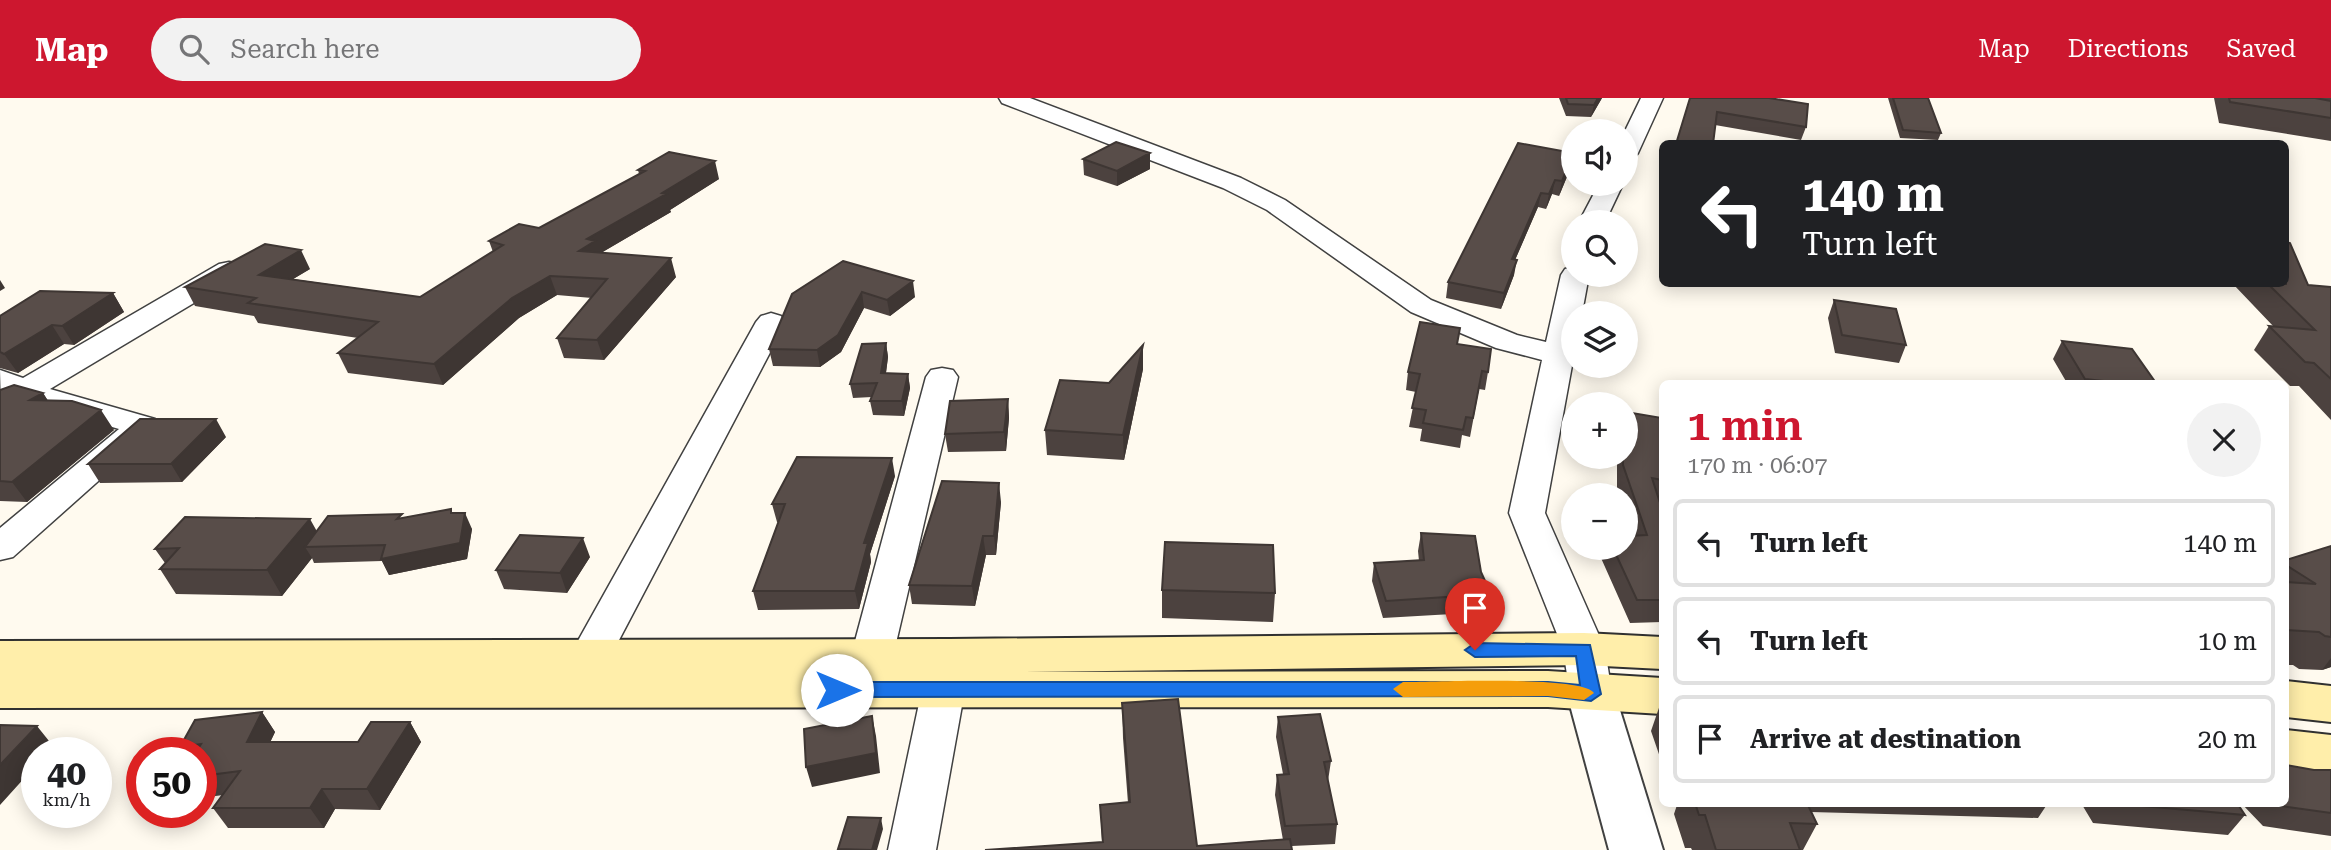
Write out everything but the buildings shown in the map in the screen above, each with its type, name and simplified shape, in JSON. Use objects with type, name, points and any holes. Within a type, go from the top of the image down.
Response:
[{"type":"main road","points":[[0,658],[581,673],[946,673],[1548,689],[1588,672],[1659,654]]},
{"type":"main road","points":[[0,690],[581,673],[872,656],[946,673]]},
{"type":"main road","points":[[1588,672],[1659,695]]},
{"type":"main road","points":[[2289,699],[2331,704]]},
{"type":"main road","points":[[2289,749],[2331,755]]},
{"type":"street","points":[[1010,98],[1232,183],[1276,205],[1421,306],[1507,342],[1558,355]]},
{"type":"street","points":[[1638,128],[1652,98]]},
{"type":"street","points":[[8,392],[253,257]]},
{"type":"street","points":[[1572,287],[1527,513],[1588,672],[1636,850]]},
{"type":"street","points":[[581,673],[771,322]]},
{"type":"street","points":[[872,656],[942,377]]},
{"type":"street","points":[[0,548],[143,426],[8,392]]},
{"type":"street","points":[[912,850],[946,673]]},
{"type":"slow traffic","points":[[1403,689],[1548,689],[1584,693]]},
{"type":"route","points":[[837,690],[1548,689],[1591,694],[1584,649],[1475,650]]}]
